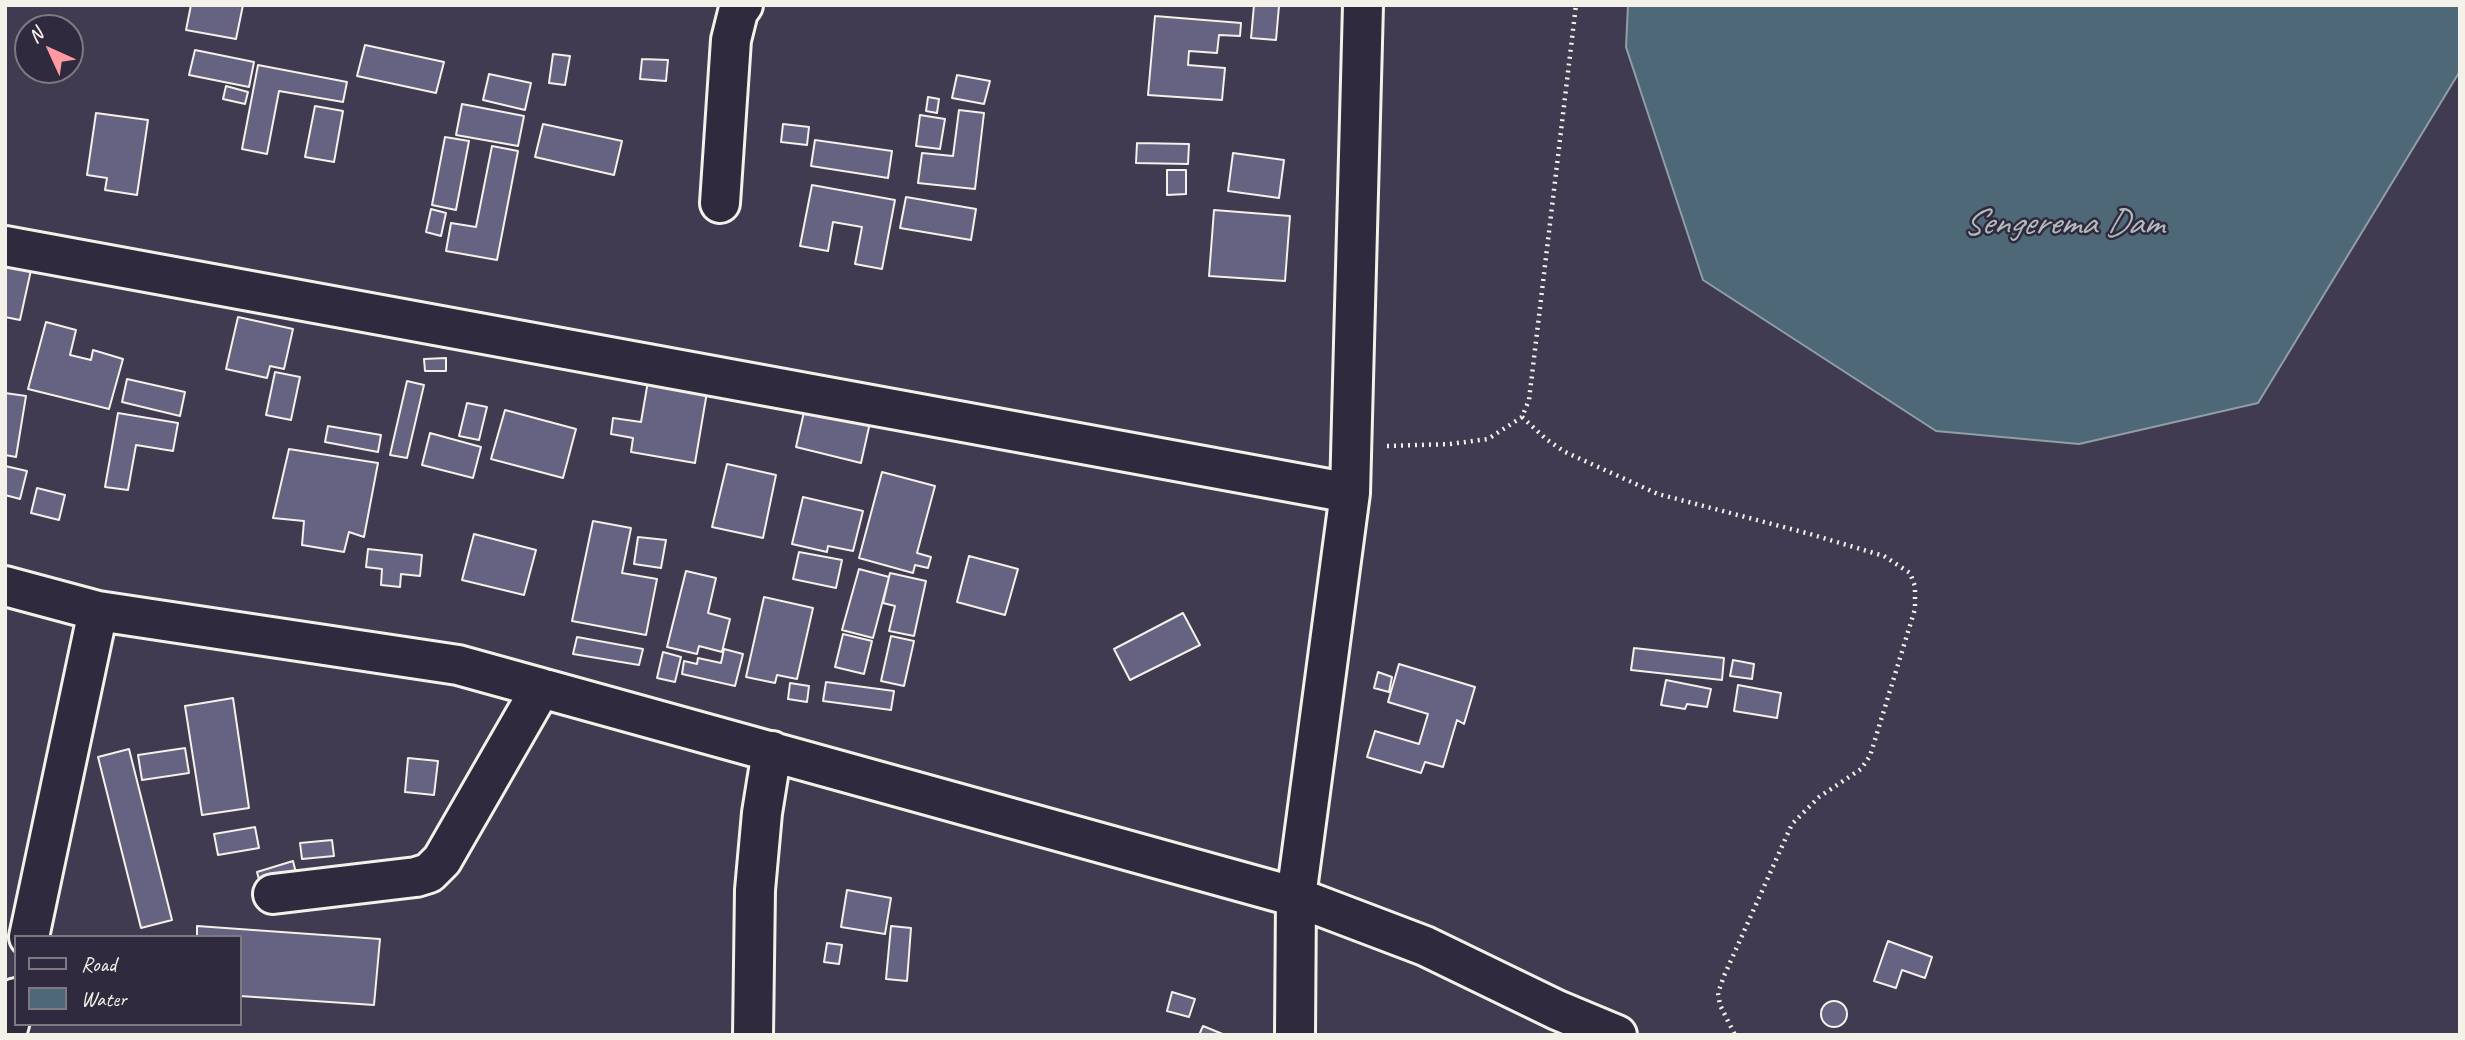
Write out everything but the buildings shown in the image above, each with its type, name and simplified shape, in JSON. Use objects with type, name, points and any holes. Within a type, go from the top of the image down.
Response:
[{"type":"street","points":[[720,203],[731,40],[738,12],[743,5]]},
{"type":"street","points":[[1295,1035],[1296,897],[1350,493],[1363,5]]},
{"type":"street","points":[[5,246],[1350,493]]},
{"type":"street","points":[[5,586],[99,611],[458,666],[772,751],[1296,897],[1425,946],[1557,1010],[1617,1035]]},
{"type":"street","points":[[29,935],[99,611]]},
{"type":"street","points":[[273,894],[416,877],[429,873],[442,860],[541,688]]},
{"type":"street","points":[[753,1035],[755,890],[762,813],[772,751]]},
{"type":"street","points":[[6,1035],[14,1005]]},
{"type":"path","points":[[1351,446],[1450,444],[1488,439],[1522,417],[1530,400],[1576,5]]},
{"type":"path","points":[[1522,417],[1565,452],[1658,494],[1884,556],[1910,573],[1916,586],[1915,609],[1870,756],[1861,769],[1819,797],[1792,824],[1724,976],[1718,993],[1720,1005],[1735,1035]]},
{"type":"water","name":"Sengerema Dam","points":[[1628,5],[2460,5],[2460,71],[2258,403],[2079,444],[1936,431],[1703,280],[1626,47]]}]
